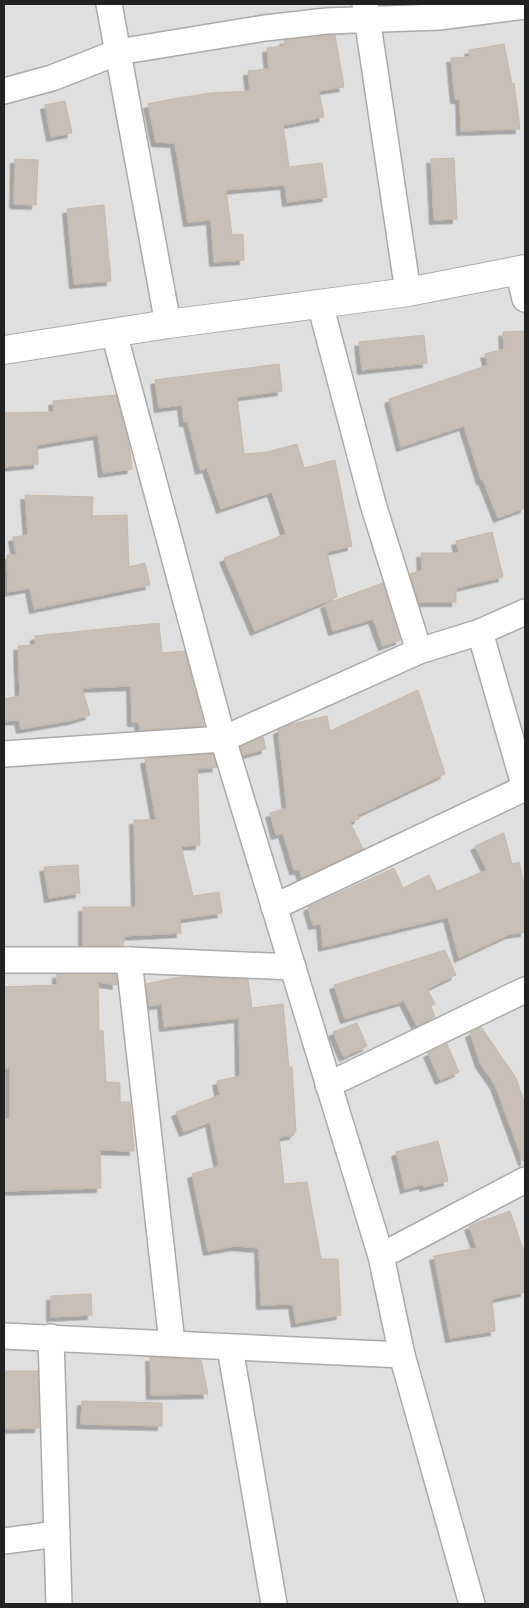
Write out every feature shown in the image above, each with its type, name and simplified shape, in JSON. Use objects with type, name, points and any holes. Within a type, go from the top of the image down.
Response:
[{"type":"street","points":[[109,4],[168,324]]},
{"type":"street","points":[[4,91],[52,78],[118,52],[265,28],[327,21],[366,11],[439,17],[525,6]]},
{"type":"street","points":[[366,11],[408,292]]},
{"type":"street","points":[[4,350],[168,324],[408,292],[522,270],[525,299]]},
{"type":"street","points":[[320,304],[373,504],[419,651]]},
{"type":"street","points":[[114,333],[223,739],[381,1256],[402,1355],[472,1604]]},
{"type":"street","points":[[4,754],[223,739],[419,651],[480,632],[525,612]]},
{"type":"street","points":[[274,907],[525,788],[480,632]]},
{"type":"street","points":[[4,960],[129,960],[293,967]]},
{"type":"street","points":[[129,960],[172,1343]]},
{"type":"street","points":[[328,1085],[525,990]]},
{"type":"street","points":[[381,1256],[525,1180]]},
{"type":"street","points":[[4,1336],[402,1355]]},
{"type":"street","points":[[51,1337],[59,1604]]},
{"type":"street","points":[[230,1348],[274,1604]]},
{"type":"street","points":[[4,1540],[57,1534]]},
{"type":"shaded area","points":[[4,4],[525,4],[525,1604],[4,1604]]},
{"type":"building","points":[[335,35],[344,87],[319,91],[324,117],[283,125],[289,167],[322,163],[327,197],[287,202],[285,185],[226,190],[232,235],[243,234],[244,260],[214,262],[211,220],[188,222],[175,143],[156,142],[148,104],[210,93],[250,91],[248,71],[269,69],[267,48],[286,46],[284,40]]},
{"type":"building","points":[[504,44],[512,84],[514,83],[520,129],[461,131],[460,99],[455,99],[451,58],[470,57],[469,50]]},
{"type":"building","points":[[65,101],[72,133],[51,137],[45,105]]},
{"type":"building","points":[[454,158],[457,219],[434,220],[431,159]]},
{"type":"building","points":[[15,159],[38,160],[36,205],[14,204]]},
{"type":"building","points":[[104,205],[111,281],[74,284],[67,209]]},
{"type":"building","points":[[525,331],[525,508],[498,518],[483,480],[481,480],[464,426],[401,447],[389,399],[488,365],[485,354],[504,349],[503,332]]},
{"type":"building","points":[[424,335],[427,363],[362,370],[359,342]]},
{"type":"building","points":[[279,364],[282,391],[237,397],[244,454],[267,452],[297,444],[304,468],[335,460],[352,546],[327,552],[337,597],[255,631],[224,558],[286,534],[272,492],[221,509],[207,468],[200,470],[188,422],[184,422],[182,405],[159,408],[155,380]]},
{"type":"building","points":[[116,395],[129,445],[132,469],[103,473],[98,435],[37,445],[38,464],[4,467],[4,413],[54,412],[53,401]]},
{"type":"building","points":[[25,495],[93,497],[92,516],[127,515],[129,567],[145,563],[150,585],[34,609],[30,588],[8,592],[7,555],[16,555],[13,537],[28,535]]},
{"type":"building","points":[[492,532],[503,577],[456,588],[456,602],[419,602],[410,574],[422,570],[421,553],[459,553],[456,541]]},
{"type":"building","points":[[383,583],[400,640],[383,646],[373,619],[333,631],[325,604]]},
{"type":"building","points":[[159,623],[162,653],[185,651],[204,726],[140,730],[139,722],[132,722],[131,686],[82,688],[90,715],[73,720],[21,729],[19,720],[4,721],[4,699],[20,696],[18,646],[35,645],[35,636]]},
{"type":"building","points":[[418,690],[445,774],[358,815],[359,819],[350,822],[363,849],[302,878],[300,870],[294,870],[283,833],[276,835],[270,813],[287,808],[278,730],[292,724],[327,716],[330,731]]},
{"type":"building","points":[[263,737],[266,749],[243,755],[240,747]]},
{"type":"building","points":[[213,754],[217,767],[197,769],[200,845],[181,846],[193,896],[219,892],[222,913],[180,919],[181,933],[124,936],[123,946],[83,946],[83,907],[136,907],[134,820],[156,820],[145,759]]},
{"type":"building","points":[[504,833],[512,864],[519,862],[525,888],[525,932],[510,934],[459,958],[448,917],[323,947],[321,924],[313,925],[308,907],[394,868],[403,888],[429,875],[437,891],[487,870],[475,846]]},
{"type":"building","points":[[78,865],[80,893],[49,898],[44,867]]},
{"type":"building","points":[[445,950],[456,975],[427,989],[435,1004],[431,1006],[435,1017],[417,1026],[404,1001],[345,1019],[334,985]]},
{"type":"building","points":[[57,974],[116,974],[117,985],[98,982],[99,1031],[103,1031],[106,1082],[120,1083],[120,1102],[130,1102],[134,1151],[100,1150],[101,1188],[4,1191],[4,1119],[10,1119],[10,1068],[4,1068],[4,987],[57,985]]},
{"type":"building","points":[[179,977],[248,979],[252,1008],[283,1004],[289,1067],[292,1067],[296,1132],[294,1132],[294,1135],[279,1137],[284,1184],[307,1182],[321,1259],[338,1259],[341,1315],[296,1323],[293,1304],[261,1305],[259,1248],[236,1246],[208,1251],[192,1174],[219,1166],[210,1122],[184,1132],[176,1112],[220,1095],[217,1081],[240,1076],[239,1018],[164,1027],[162,1004],[149,1006],[146,984]]},
{"type":"building","points":[[357,1023],[367,1046],[344,1057],[333,1032]]},
{"type":"building","points":[[481,1027],[516,1078],[525,1105],[525,1161],[523,1161],[495,1085],[480,1063],[470,1033]]},
{"type":"building","points":[[447,1044],[459,1072],[440,1080],[428,1053]]},
{"type":"building","points":[[438,1141],[448,1181],[424,1187],[424,1184],[405,1189],[396,1152]]},
{"type":"building","points":[[510,1211],[525,1255],[525,1292],[492,1299],[495,1331],[450,1338],[434,1256],[477,1248],[469,1226]]},
{"type":"building","points":[[91,1294],[92,1315],[51,1317],[51,1296]]},
{"type":"building","points":[[150,1357],[201,1360],[208,1394],[151,1395]]},
{"type":"building","points":[[4,1371],[38,1371],[39,1428],[4,1429]]},
{"type":"building","points":[[82,1401],[162,1403],[162,1426],[81,1424]]}]
